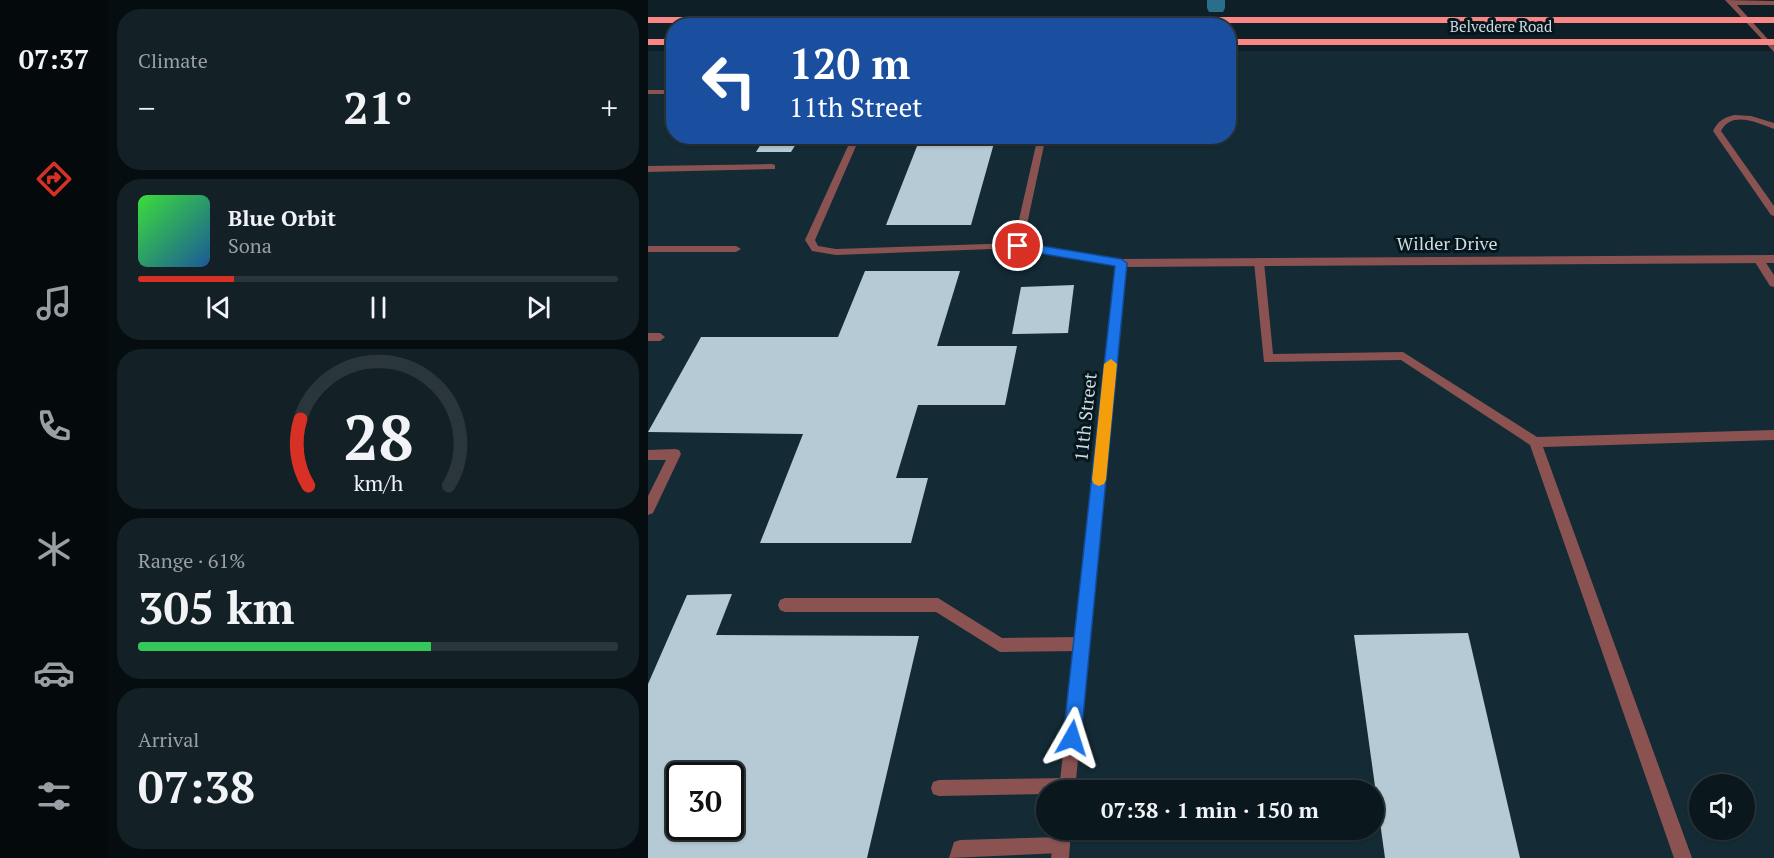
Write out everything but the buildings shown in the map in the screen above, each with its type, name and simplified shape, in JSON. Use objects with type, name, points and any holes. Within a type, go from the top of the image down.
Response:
[{"type":"main road","name":"Belvedere Road","points":[[648,20],[666,20]]},
{"type":"main road","name":"Belvedere Road","points":[[1236,20],[1774,20]]},
{"type":"main road","points":[[648,42],[666,42]]},
{"type":"main road","name":"Belvedere Road","points":[[1236,42],[1770,42]]},
{"type":"street","points":[[1730,2],[1774,3]]},
{"type":"street","points":[[1730,2],[1770,42],[1774,50]]},
{"type":"street","points":[[648,92],[666,92]]},
{"type":"street","points":[[1774,126],[1755,119],[1732,118],[1719,125],[1717,131],[1774,213]]},
{"type":"street","points":[[851,144],[810,240],[815,249],[836,252],[1018,246],[1121,263]]},
{"type":"street","points":[[1018,246],[1040,144]]},
{"type":"street","points":[[648,169],[772,167]]},
{"type":"street","points":[[648,249],[735,249]]},
{"type":"street","points":[[1758,259],[1774,283]]},
{"type":"street","name":"Wilder Drive","points":[[1121,263],[1774,259]]},
{"type":"street","points":[[1259,262],[1268,359],[1403,356],[1535,442],[1774,435]]},
{"type":"street","name":"11th Street","points":[[1068,780],[1121,263]]},
{"type":"street","points":[[648,337],[660,337]]},
{"type":"street","points":[[1535,442],[1683,858]]},
{"type":"street","points":[[648,454],[675,454],[648,509]]},
{"type":"street","points":[[785,605],[938,605],[1000,645],[1082,644]]},
{"type":"street","points":[[939,788],[1036,788]]},
{"type":"street","points":[[958,858],[960,848],[1061,844]]},
{"type":"shaded area","points":[[648,51],[666,51],[666,144],[1236,144],[1236,51],[1774,51],[1774,858],[648,858]]},
{"type":"waterway","points":[[1216,0],[1216,8]]},
{"type":"slow traffic","points":[[1099,480],[1111,364]]},
{"type":"route","points":[[1018,246],[1121,263],[1072,738]]}]
